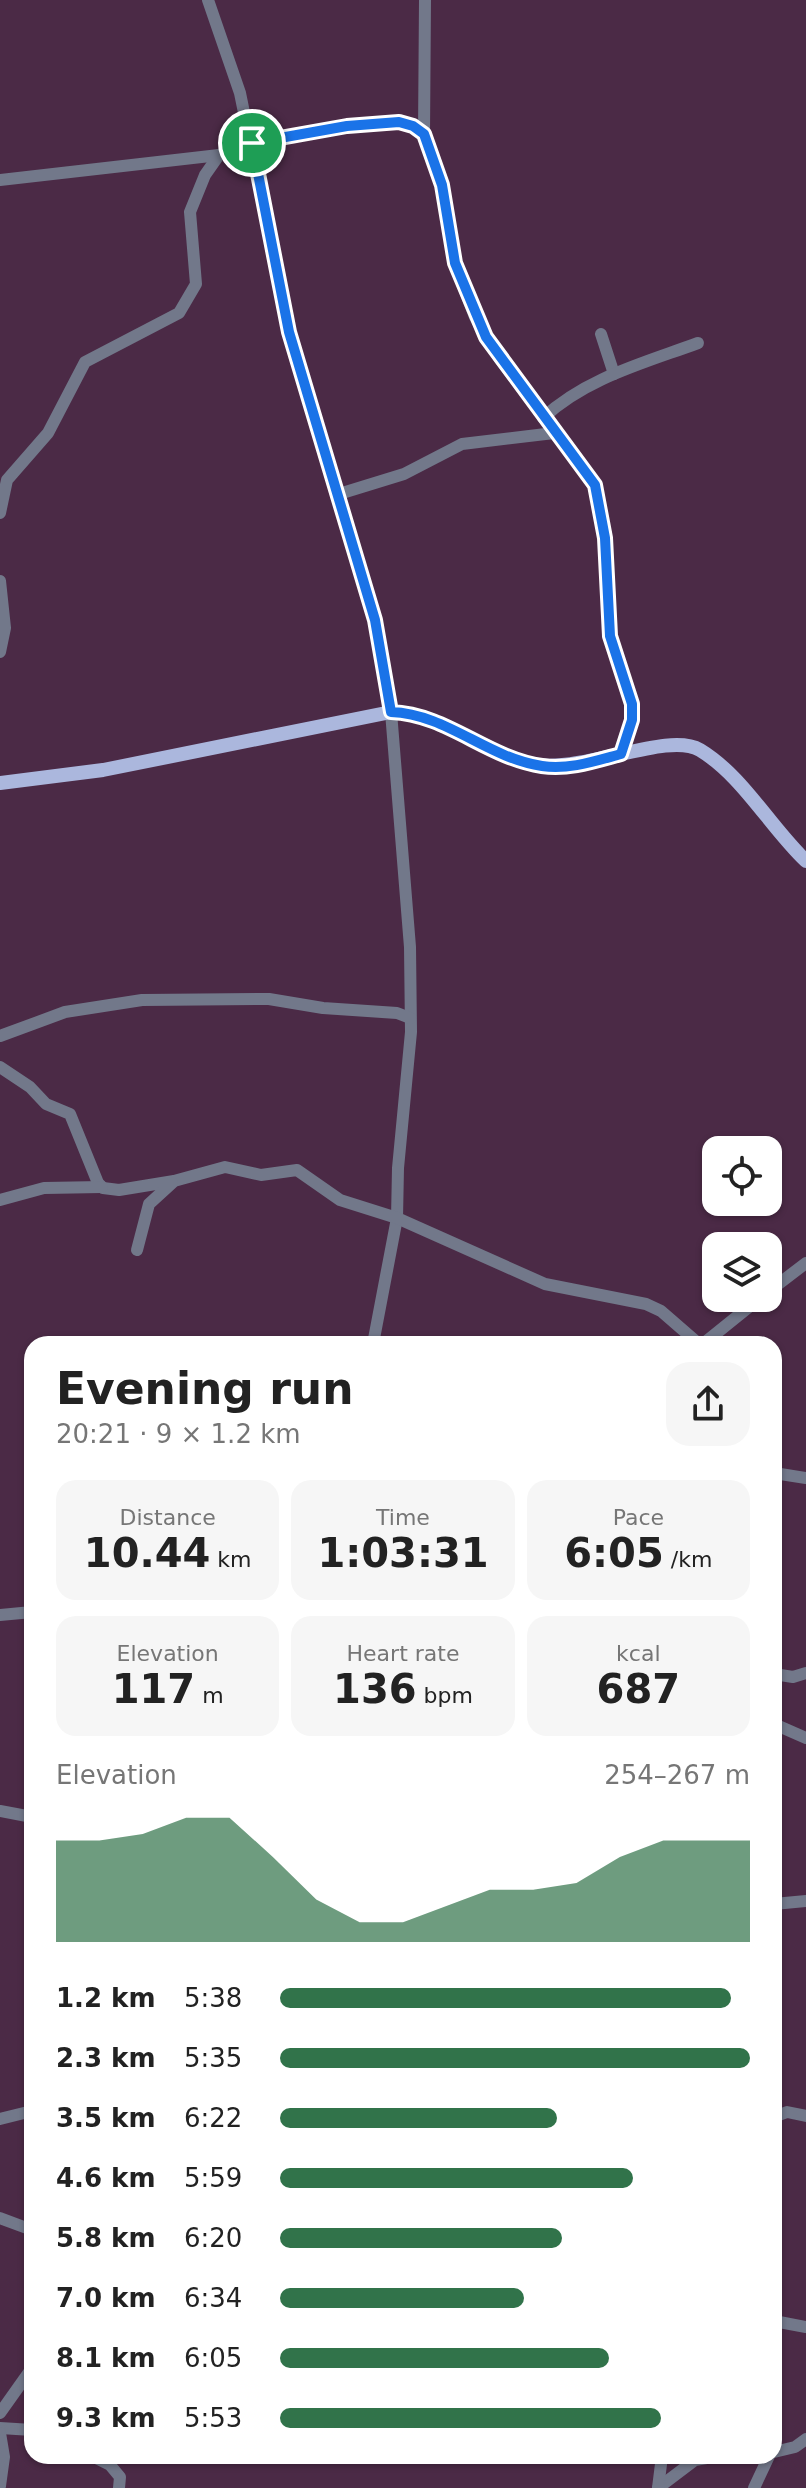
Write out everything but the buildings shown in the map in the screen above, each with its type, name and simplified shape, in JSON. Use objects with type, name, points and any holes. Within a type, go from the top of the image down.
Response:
[{"type":"main road","points":[[0,783],[103,770],[391,712],[434,719],[505,756],[543,767],[582,765],[621,754],[679,745],[696,748],[726,772],[806,861]]},
{"type":"street","points":[[208,0],[229,55],[252,143],[289,332],[375,620],[391,712],[410,947],[410,1018],[397,1218],[375,1336]]},
{"type":"street","points":[[425,0],[424,134],[442,185],[455,263],[475,317],[499,358],[595,485],[598,494],[610,636],[632,704],[632,720],[621,754]]},
{"type":"street","points":[[0,180],[219,155],[252,143],[347,126],[399,122],[413,126],[424,134]]},
{"type":"street","points":[[0,513],[4,481],[48,433],[85,362],[179,313],[196,284],[190,212],[205,175],[219,155]]},
{"type":"street","points":[[601,334],[614,374]]},
{"type":"street","points":[[543,418],[564,400],[614,374],[698,343]]},
{"type":"street","points":[[339,494],[404,474],[462,444],[554,433]]},
{"type":"street","points":[[0,581],[5,628],[0,652]]},
{"type":"street","points":[[0,1036],[65,1012],[142,1000],[269,999],[323,1008],[397,1013],[410,1018]]},
{"type":"street","points":[[0,1067],[30,1087],[46,1104],[70,1114],[98,1183],[103,1188]]},
{"type":"street","points":[[0,1200],[44,1188],[130,1190],[225,1167],[261,1175],[297,1170],[340,1200],[397,1218],[553,1286],[618,1296],[646,1304],[661,1311],[691,1336]]},
{"type":"street","points":[[137,1250],[149,1204],[174,1181]]},
{"type":"street","points":[[782,1281],[806,1263]]},
{"type":"street","points":[[711,1336],[742,1312]]},
{"type":"street","points":[[782,1474],[806,1478]]},
{"type":"street","points":[[0,1615],[24,1613]]},
{"type":"street","points":[[782,1675],[793,1677],[806,1673]]},
{"type":"street","points":[[782,1728],[806,1738]]},
{"type":"street","points":[[0,1811],[24,1816]]},
{"type":"street","points":[[782,1903],[806,1901]]},
{"type":"street","points":[[0,2119],[24,2113]]},
{"type":"street","points":[[782,2114],[806,2116]]},
{"type":"street","points":[[0,2218],[24,2227]]},
{"type":"street","points":[[782,2322],[806,2327]]},
{"type":"street","points":[[0,2413],[24,2379]]},
{"type":"street","points":[[0,2486],[4,2457],[0,2431],[24,2430]]},
{"type":"street","points":[[782,2450],[795,2447],[806,2439]]},
{"type":"street","points":[[108,2464],[120,2477],[119,2488]]},
{"type":"street","points":[[661,2464],[658,2488],[690,2464]]},
{"type":"street","points":[[754,2488],[765,2464]]},
{"type":"route","points":[[399,122],[407,123],[424,134],[442,185],[455,263],[475,317],[499,358],[595,485],[598,494],[605,538],[610,636],[632,704],[632,720],[621,754],[582,765],[543,767],[505,756],[434,719],[391,712],[375,620],[289,332],[252,143],[347,126],[399,122]]}]
